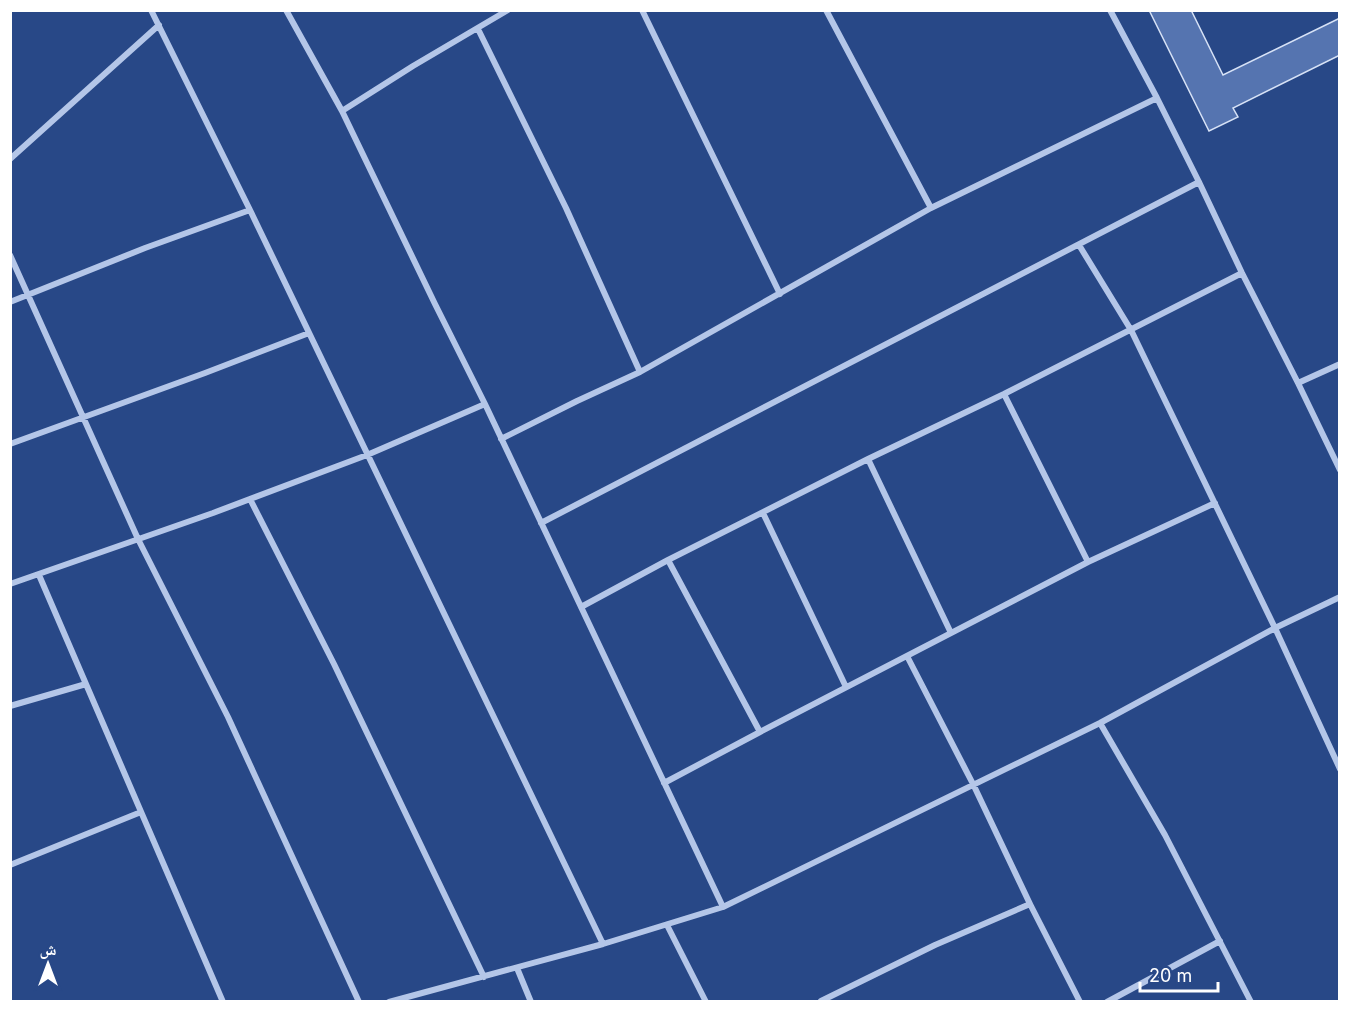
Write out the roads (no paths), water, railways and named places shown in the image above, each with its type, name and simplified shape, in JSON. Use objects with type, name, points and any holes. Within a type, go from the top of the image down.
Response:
[{"type":"street","points":[[151,10],[250,210],[603,944]]},
{"type":"street","points":[[286,10],[342,111],[485,404],[723,907]]},
{"type":"street","points":[[342,111],[508,10]]},
{"type":"street","points":[[642,10],[780,294]]},
{"type":"street","points":[[826,10],[931,208]]},
{"type":"street","points":[[1110,10],[1157,98],[1340,470]]},
{"type":"street","points":[[10,159],[159,25]]},
{"type":"street","points":[[478,28],[566,208],[640,372]]},
{"type":"street","points":[[501,439],[640,372],[931,208],[1157,98]]},
{"type":"street","points":[[542,524],[1199,182]]},
{"type":"street","points":[[10,302],[250,210]]},
{"type":"street","points":[[1079,245],[1131,330],[1275,628],[1340,769]]},
{"type":"street","points":[[10,255],[138,539],[228,717],[359,1002]]},
{"type":"street","points":[[581,606],[867,459],[1004,394],[1242,273]]},
{"type":"street","points":[[10,444],[309,333]]},
{"type":"street","points":[[1298,383],[1340,364]]},
{"type":"street","points":[[1004,394],[1088,562]]},
{"type":"street","points":[[10,584],[367,455],[485,404]]},
{"type":"street","points":[[867,459],[951,633]]},
{"type":"street","points":[[250,499],[334,664],[484,977]]},
{"type":"street","points":[[664,783],[1088,562],[1215,503]]},
{"type":"street","points":[[763,513],[846,687]]},
{"type":"street","points":[[668,560],[760,732]]},
{"type":"street","points":[[39,575],[223,1002]]},
{"type":"street","points":[[389,1002],[603,944],[723,907],[975,786],[1100,723],[1275,628],[1340,597]]},
{"type":"street","points":[[907,656],[975,786],[1029,904],[1080,1002]]},
{"type":"street","points":[[10,706],[86,684]]},
{"type":"street","points":[[1100,723],[1165,836],[1251,1002]]},
{"type":"street","points":[[10,865],[141,812]]},
{"type":"street","points":[[822,1001],[935,945],[1029,904]]},
{"type":"street","points":[[668,924],[706,1002]]},
{"type":"street","points":[[1107,1002],[1220,941]]},
{"type":"street","points":[[517,968],[531,1002]]}]
